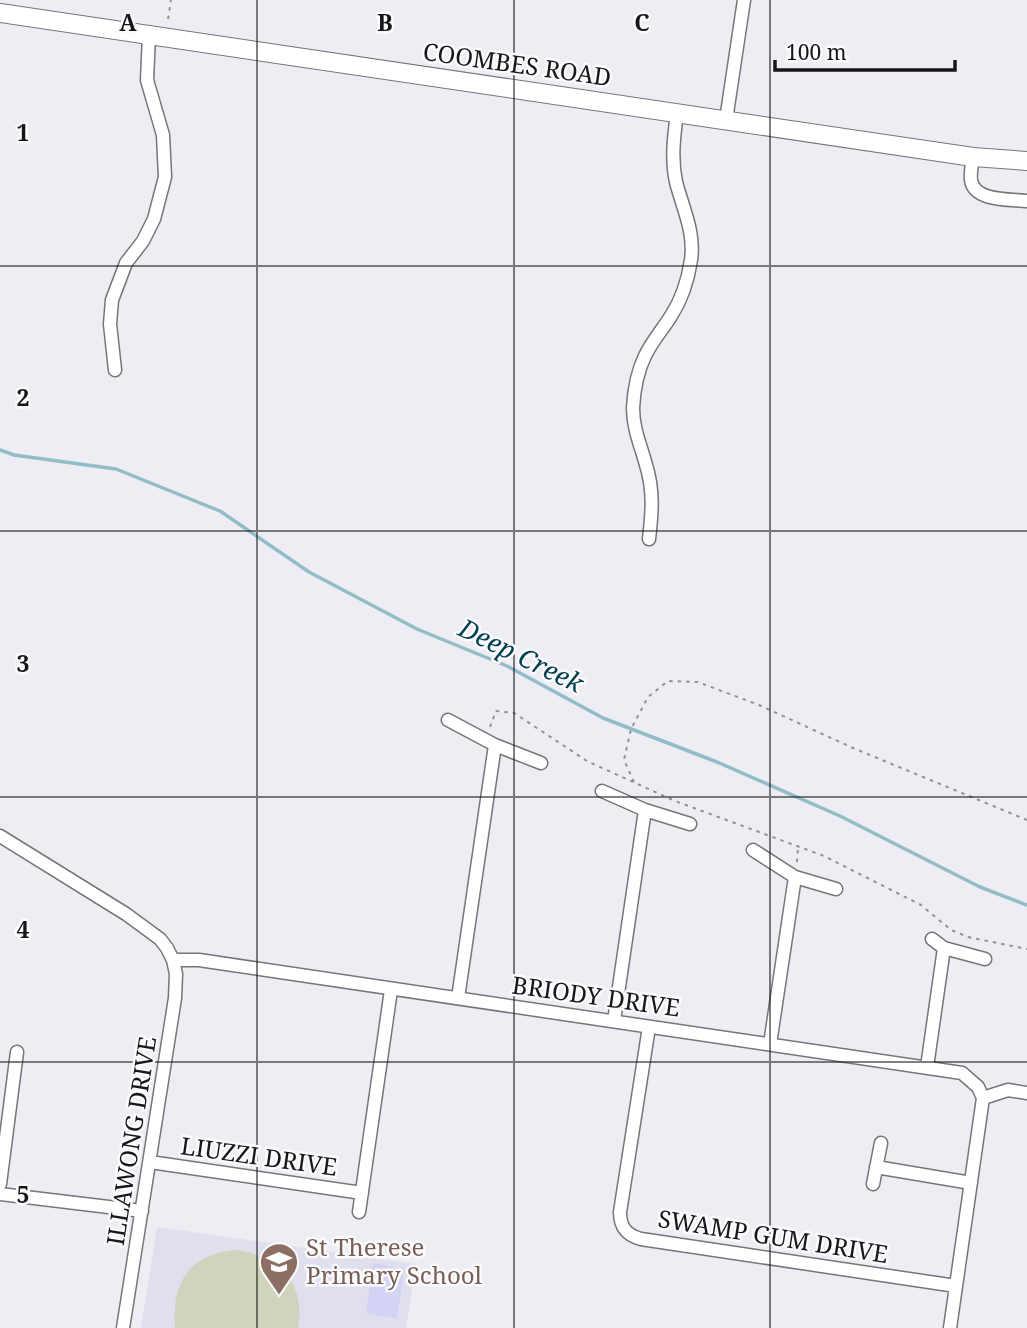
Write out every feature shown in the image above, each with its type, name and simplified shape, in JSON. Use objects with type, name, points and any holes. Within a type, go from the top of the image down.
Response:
[{"type":"street","points":[[726,120],[744,0]]},
{"type":"street","name":"COOMBES ROAD","points":[[0,13],[973,157],[1027,161]]},
{"type":"street","points":[[115,370],[110,324],[112,300],[120,275],[154,219],[165,177],[163,135],[147,80],[149,35]]},
{"type":"street","points":[[649,539],[653,496],[635,426],[634,397],[635,383],[642,362],[678,304],[691,257],[690,228],[676,183],[674,167],[677,113]]},
{"type":"street","points":[[973,157],[971,180],[974,187],[988,196],[1027,201]]},
{"type":"street","points":[[448,720],[490,743],[541,763]]},
{"type":"street","points":[[458,998],[490,743]]},
{"type":"street","points":[[602,791],[645,810],[690,824]]},
{"type":"street","points":[[614,1021],[645,810]]},
{"type":"street","points":[[0,836],[144,927],[160,939],[173,960]]},
{"type":"street","points":[[753,850],[795,877],[836,889]]},
{"type":"street","points":[[770,1044],[795,877]]},
{"type":"street","points":[[932,939],[944,948],[985,959]]},
{"type":"street","points":[[927,1067],[944,948]]},
{"type":"street","name":"BRIODY DRIVE","points":[[173,960],[199,960],[927,1067],[962,1073],[978,1087],[983,1098]]},
{"type":"street","name":"ILLAWONG DRIVE","points":[[123,1328],[175,998],[176,974],[173,960]]},
{"type":"street","name":"LIUZZI DRIVE","points":[[359,1212],[391,989]]},
{"type":"street","name":"SWAMP GUM DRIVE","points":[[649,1027],[620,1212],[620,1221],[626,1233],[641,1239],[956,1286]]},
{"type":"street","points":[[0,1184],[17,1052]]},
{"type":"street","points":[[950,1328],[983,1098],[1008,1090],[1027,1093]]},
{"type":"street","points":[[873,1184],[881,1143]]},
{"type":"street","name":"LIUZZI DRIVE","points":[[150,1162],[362,1193]]},
{"type":"street","points":[[876,1167],[971,1183]]},
{"type":"street","points":[[0,1194],[142,1211]]},
{"type":"path","points":[[168,19],[171,0]]},
{"type":"path","points":[[635,782],[624,760],[631,729],[648,697],[668,681],[698,682],[759,705],[853,748],[1027,820]]},
{"type":"path","points":[[490,743],[496,711],[514,713],[587,761],[675,802],[824,856],[921,905],[951,930],[968,937],[1027,950]]},
{"type":"path","points":[[795,877],[798,847]]},
{"type":"shaded area","name":"St Therese Primary School","points":[[157,1227],[416,1264],[406,1328],[141,1328]]},
{"type":"green space","points":[[238,1250],[266,1259],[287,1275],[298,1298],[298,1328],[175,1328],[176,1297],[187,1273],[207,1257]]},
{"type":"building","points":[[373,1263],[404,1269],[397,1319],[366,1313]]},
{"type":"waterway","name":"Deep Creek","points":[[0,450],[14,455],[116,469],[220,511],[309,572],[417,629],[507,666],[603,718],[717,762],[840,816],[980,887],[1027,905]]},
{"type":"place","name":"St Therese Primary School","points":[[279,1296]]}]
